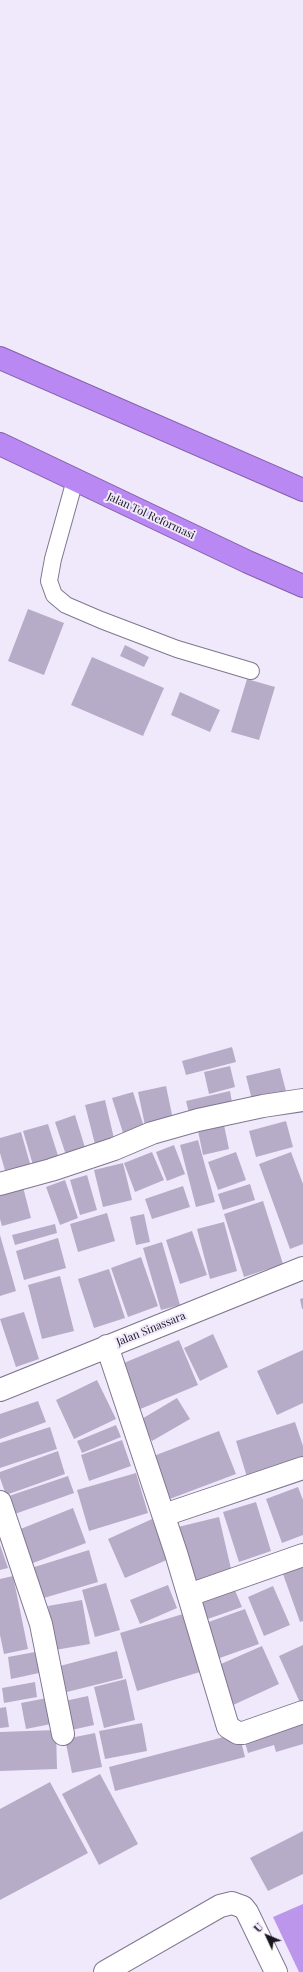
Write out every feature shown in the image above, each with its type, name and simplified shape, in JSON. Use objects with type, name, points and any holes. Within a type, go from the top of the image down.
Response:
[{"type":"highway","points":[[0,358],[303,490]]},
{"type":"highway","name":"Jalan Tol Reformasi","points":[[0,444],[303,586]]},
{"type":"street","points":[[0,1184],[51,1170],[159,1131],[263,1106],[303,1100]]},
{"type":"street","name":"Jalan Sinassara","points":[[0,1390],[303,1268]]},
{"type":"street","points":[[107,1346],[164,1515],[228,1727],[238,1733],[243,1733],[303,1712]]},
{"type":"street","points":[[164,1515],[303,1468]]},
{"type":"street","points":[[0,1502],[41,1624],[62,1734]]},
{"type":"street","points":[[189,1595],[303,1555]]},
{"type":"street","points":[[105,1972],[220,1906],[232,1903],[243,1907],[247,1912],[276,1972]]},
{"type":"lane","points":[[75,480],[53,559],[49,582],[54,596],[66,605],[163,644],[251,671]]},
{"type":"shaded area","points":[[303,1904],[303,1972],[299,1972],[273,1917]]},
{"type":"building","points":[[28,609],[64,623],[44,675],[8,661]]},
{"type":"building","points":[[125,645],[149,657],[144,667],[120,656]]},
{"type":"building","points":[[92,657],[164,688],[143,736],[71,705]]},
{"type":"building","points":[[247,679],[275,687],[259,740],[231,732]]},
{"type":"building","points":[[180,692],[220,710],[210,732],[171,715]]},
{"type":"building","points":[[232,1047],[236,1062],[186,1075],[182,1061]]},
{"type":"building","points":[[230,1066],[235,1087],[209,1094],[204,1072]]},
{"type":"building","points":[[280,1068],[287,1095],[253,1104],[246,1076]]},
{"type":"building","points":[[166,1086],[174,1124],[146,1130],[138,1092]]},
{"type":"building","points":[[230,1091],[233,1108],[190,1117],[186,1101]]},
{"type":"building","points":[[133,1092],[146,1133],[125,1139],[112,1098]]},
{"type":"building","points":[[105,1100],[116,1147],[97,1152],[85,1105]]},
{"type":"building","points":[[75,1115],[87,1154],[68,1161],[55,1122]]},
{"type":"building","points":[[286,1121],[293,1147],[256,1157],[249,1131]]},
{"type":"building","points":[[48,1124],[61,1165],[35,1172],[23,1131]]},
{"type":"building","points":[[224,1125],[229,1149],[203,1155],[198,1131]]},
{"type":"building","points":[[21,1132],[33,1174],[8,1181],[0,1153],[0,1138]]},
{"type":"building","points":[[198,1140],[215,1202],[196,1207],[180,1145]]},
{"type":"building","points":[[174,1145],[185,1174],[167,1181],[156,1152]]},
{"type":"building","points":[[152,1152],[164,1180],[135,1192],[124,1163]]},
{"type":"building","points":[[236,1152],[246,1180],[218,1190],[208,1162]]},
{"type":"building","points":[[291,1152],[303,1184],[303,1244],[290,1249],[259,1164]]},
{"type":"building","points":[[123,1163],[132,1200],[103,1207],[94,1170]]},
{"type":"building","points":[[87,1175],[97,1210],[80,1215],[70,1180]]},
{"type":"building","points":[[65,1180],[78,1218],[60,1225],[46,1187]]},
{"type":"building","points":[[250,1184],[255,1200],[223,1210],[218,1194]]},
{"type":"building","points":[[183,1186],[190,1207],[152,1219],[145,1199]]},
{"type":"building","points":[[23,1187],[31,1218],[2,1226],[0,1219],[0,1192]]},
{"type":"building","points":[[263,1201],[283,1264],[244,1277],[224,1214]]},
{"type":"building","points":[[107,1213],[115,1241],[78,1252],[70,1224]]},
{"type":"building","points":[[144,1214],[150,1242],[136,1245],[130,1217]]},
{"type":"building","points":[[224,1222],[237,1271],[210,1279],[197,1229]]},
{"type":"building","points":[[55,1224],[57,1233],[15,1245],[12,1235]]},
{"type":"building","points":[[192,1231],[207,1275],[180,1284],[166,1240]]},
{"type":"building","points":[[0,1235],[16,1291],[0,1296]]},
{"type":"building","points":[[58,1238],[66,1268],[24,1280],[16,1251]]},
{"type":"building","points":[[162,1242],[180,1305],[161,1310],[143,1248]]},
{"type":"building","points":[[141,1257],[158,1306],[128,1317],[111,1268]]},
{"type":"building","points":[[109,1269],[125,1318],[94,1328],[78,1279]]},
{"type":"building","points":[[60,1276],[74,1331],[42,1339],[28,1285]]},
{"type":"building","points":[[303,1298],[303,1309],[302,1309],[300,1299]]},
{"type":"building","points":[[24,1312],[39,1359],[16,1367],[0,1319]]},
{"type":"building","points":[[213,1334],[228,1367],[200,1381],[184,1348]]},
{"type":"building","points":[[179,1340],[198,1385],[138,1410],[119,1365]]},
{"type":"building","points":[[303,1350],[303,1403],[277,1415],[257,1371]]},
{"type":"building","points":[[97,1380],[116,1419],[74,1439],[56,1400]]},
{"type":"building","points":[[177,1398],[190,1419],[152,1441],[140,1420]]},
{"type":"building","points":[[38,1401],[46,1422],[0,1439],[0,1414]]},
{"type":"building","points":[[295,1422],[303,1446],[303,1459],[247,1477],[236,1441]]},
{"type":"building","points":[[116,1425],[121,1437],[82,1453],[77,1441]]},
{"type":"building","points":[[50,1427],[57,1449],[0,1468],[0,1443]]},
{"type":"building","points":[[219,1431],[236,1474],[167,1500],[151,1457]]},
{"type":"building","points":[[122,1440],[131,1466],[89,1481],[81,1455]]},
{"type":"building","points":[[58,1451],[65,1474],[6,1495],[0,1478],[0,1472]]},
{"type":"building","points":[[136,1473],[148,1513],[89,1531],[77,1490]]},
{"type":"building","points":[[68,1476],[74,1493],[12,1515],[6,1497]]},
{"type":"building","points":[[298,1487],[303,1500],[303,1535],[282,1543],[266,1499]]},
{"type":"building","points":[[256,1502],[271,1551],[239,1562],[223,1512]]},
{"type":"building","points":[[73,1508],[86,1543],[25,1566],[13,1532]]},
{"type":"building","points":[[219,1517],[232,1573],[191,1583],[178,1527]]},
{"type":"building","points":[[152,1519],[169,1559],[125,1578],[108,1539]]},
{"type":"building","points":[[0,1545],[8,1568],[0,1570]]},
{"type":"building","points":[[89,1550],[98,1582],[37,1600],[28,1569]]},
{"type":"building","points":[[303,1567],[303,1621],[300,1622],[283,1574]]},
{"type":"building","points":[[13,1576],[28,1649],[4,1654],[0,1635],[0,1579]]},
{"type":"building","points":[[106,1583],[120,1630],[95,1637],[82,1590]]},
{"type":"building","points":[[168,1585],[177,1608],[140,1624],[130,1600]]},
{"type":"building","points":[[273,1586],[290,1625],[264,1636],[248,1597]]},
{"type":"building","points":[[234,1588],[242,1607],[205,1620],[198,1601]]},
{"type":"building","points":[[82,1600],[90,1644],[55,1650],[48,1606]]},
{"type":"building","points":[[245,1609],[259,1644],[217,1659],[203,1624]]},
{"type":"building","points":[[183,1614],[200,1672],[137,1691],[120,1633]]},
{"type":"building","points":[[303,1645],[303,1705],[301,1705],[279,1656]]},
{"type":"building","points":[[262,1646],[279,1684],[231,1706],[214,1667]]},
{"type":"building","points":[[117,1651],[123,1678],[63,1693],[56,1667]]},
{"type":"building","points":[[35,1652],[39,1673],[11,1679],[8,1657]]},
{"type":"building","points":[[126,1679],[135,1720],[104,1728],[94,1687]]},
{"type":"building","points":[[35,1682],[37,1697],[4,1703],[2,1688]]},
{"type":"building","points":[[88,1696],[94,1725],[67,1731],[60,1702]]},
{"type":"building","points":[[47,1698],[51,1724],[26,1729],[21,1703]]},
{"type":"building","points":[[6,1707],[9,1727],[0,1728],[0,1708]]},
{"type":"building","points":[[303,1719],[303,1744],[276,1752],[274,1745],[248,1753],[243,1736]]},
{"type":"building","points":[[142,1723],[147,1751],[105,1759],[99,1731]]},
{"type":"building","points":[[56,1730],[57,1769],[0,1771],[0,1732]]},
{"type":"building","points":[[95,1733],[102,1767],[72,1773],[65,1739]]},
{"type":"building","points":[[239,1733],[245,1757],[115,1791],[109,1767]]},
{"type":"building","points":[[100,1774],[138,1844],[99,1865],[62,1794]]},
{"type":"building","points":[[50,1782],[88,1853],[0,1900],[0,1809]]},
{"type":"building","points":[[303,1831],[303,1874],[268,1891],[250,1858]]}]
